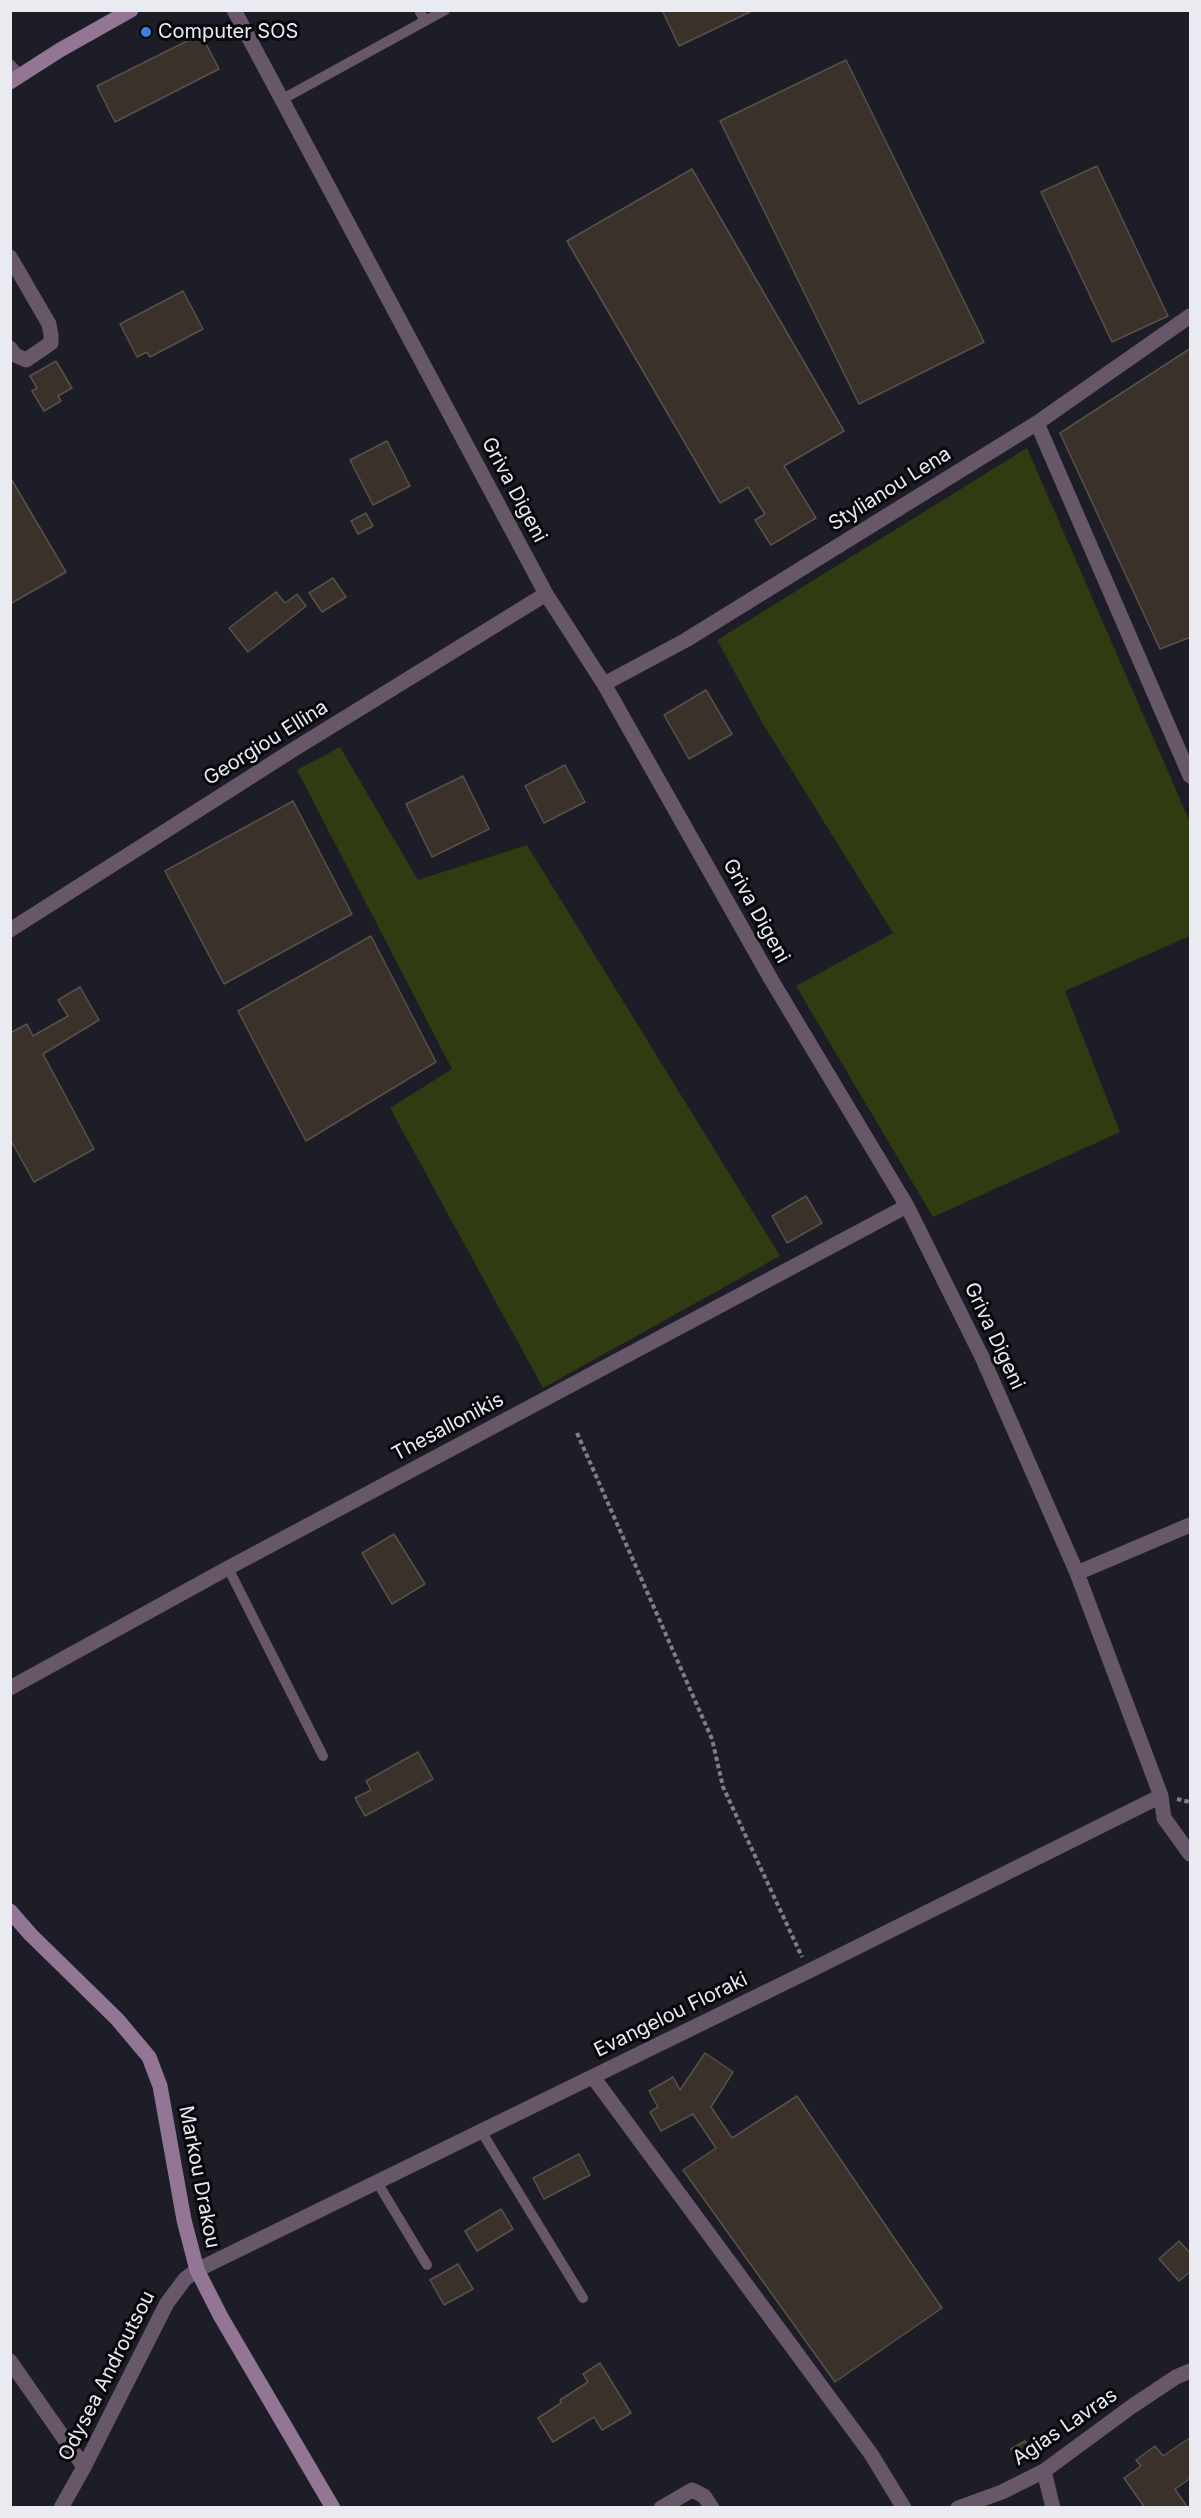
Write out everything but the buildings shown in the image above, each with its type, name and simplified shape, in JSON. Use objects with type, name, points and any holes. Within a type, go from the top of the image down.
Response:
[{"type":"street","points":[[16,79],[60,50],[131,10]]},
{"type":"street","name":"Griva Digeni","points":[[234,10],[546,594],[604,684],[772,981],[907,1206],[982,1357],[1077,1573],[1161,1796],[1164,1818],[1191,1854]]},
{"type":"street","points":[[10,257],[49,324],[51,344],[26,360],[15,355],[10,348]]},
{"type":"street","name":"Stylianou Lena","points":[[604,684],[686,640],[1037,423],[1191,316]]},
{"type":"street","points":[[1037,423],[1191,776]]},
{"type":"street","name":"Georgiou Ellina","points":[[10,930],[296,748],[546,594]]},
{"type":"street","name":"Thesallonikis","points":[[10,1688],[228,1568],[907,1206]]},
{"type":"street","points":[[1077,1573],[1191,1525]]},
{"type":"street","name":"Evangelou Floraki","points":[[197,2270],[1161,1796]]},
{"type":"street","name":"Markou Drakou","points":[[10,1911],[31,1935],[117,2019],[149,2057],[160,2086],[186,2229],[197,2270],[221,2317],[333,2508]]},
{"type":"street","points":[[593,2077],[871,2454],[904,2508]]},
{"type":"street","name":"Odysea Androutsou","points":[[60,2508],[84,2467],[167,2303],[180,2284],[197,2270]]},
{"type":"street","points":[[10,2361],[84,2467]]},
{"type":"street","name":"Agias Lavras","points":[[958,2508],[1002,2492],[1044,2471],[1131,2407],[1176,2377],[1191,2371]]},
{"type":"street","points":[[1044,2471],[1053,2508]]},
{"type":"street","points":[[661,2508],[692,2490],[704,2496],[712,2508]]},
{"type":"lane","points":[[419,10],[424,21]]},
{"type":"lane","points":[[281,100],[444,10]]},
{"type":"lane","points":[[10,64],[16,79]]},
{"type":"lane","points":[[228,1568],[323,1756]]},
{"type":"lane","points":[[481,2131],[583,2298]]},
{"type":"lane","points":[[377,2182],[427,2265]]},
{"type":"path","points":[[578,1434],[712,1739],[723,1787],[809,1971]]},
{"type":"green space","points":[[1027,448],[1190,822],[1190,936],[1065,991],[1120,1132],[933,1217],[796,986],[893,933],[763,724],[717,640]]},
{"type":"green space","points":[[340,747],[418,880],[527,845],[780,1256],[543,1388],[390,1108],[452,1069],[297,770]]},
{"type":"place","name":"Computer SOS","points":[[146,32]]}]
